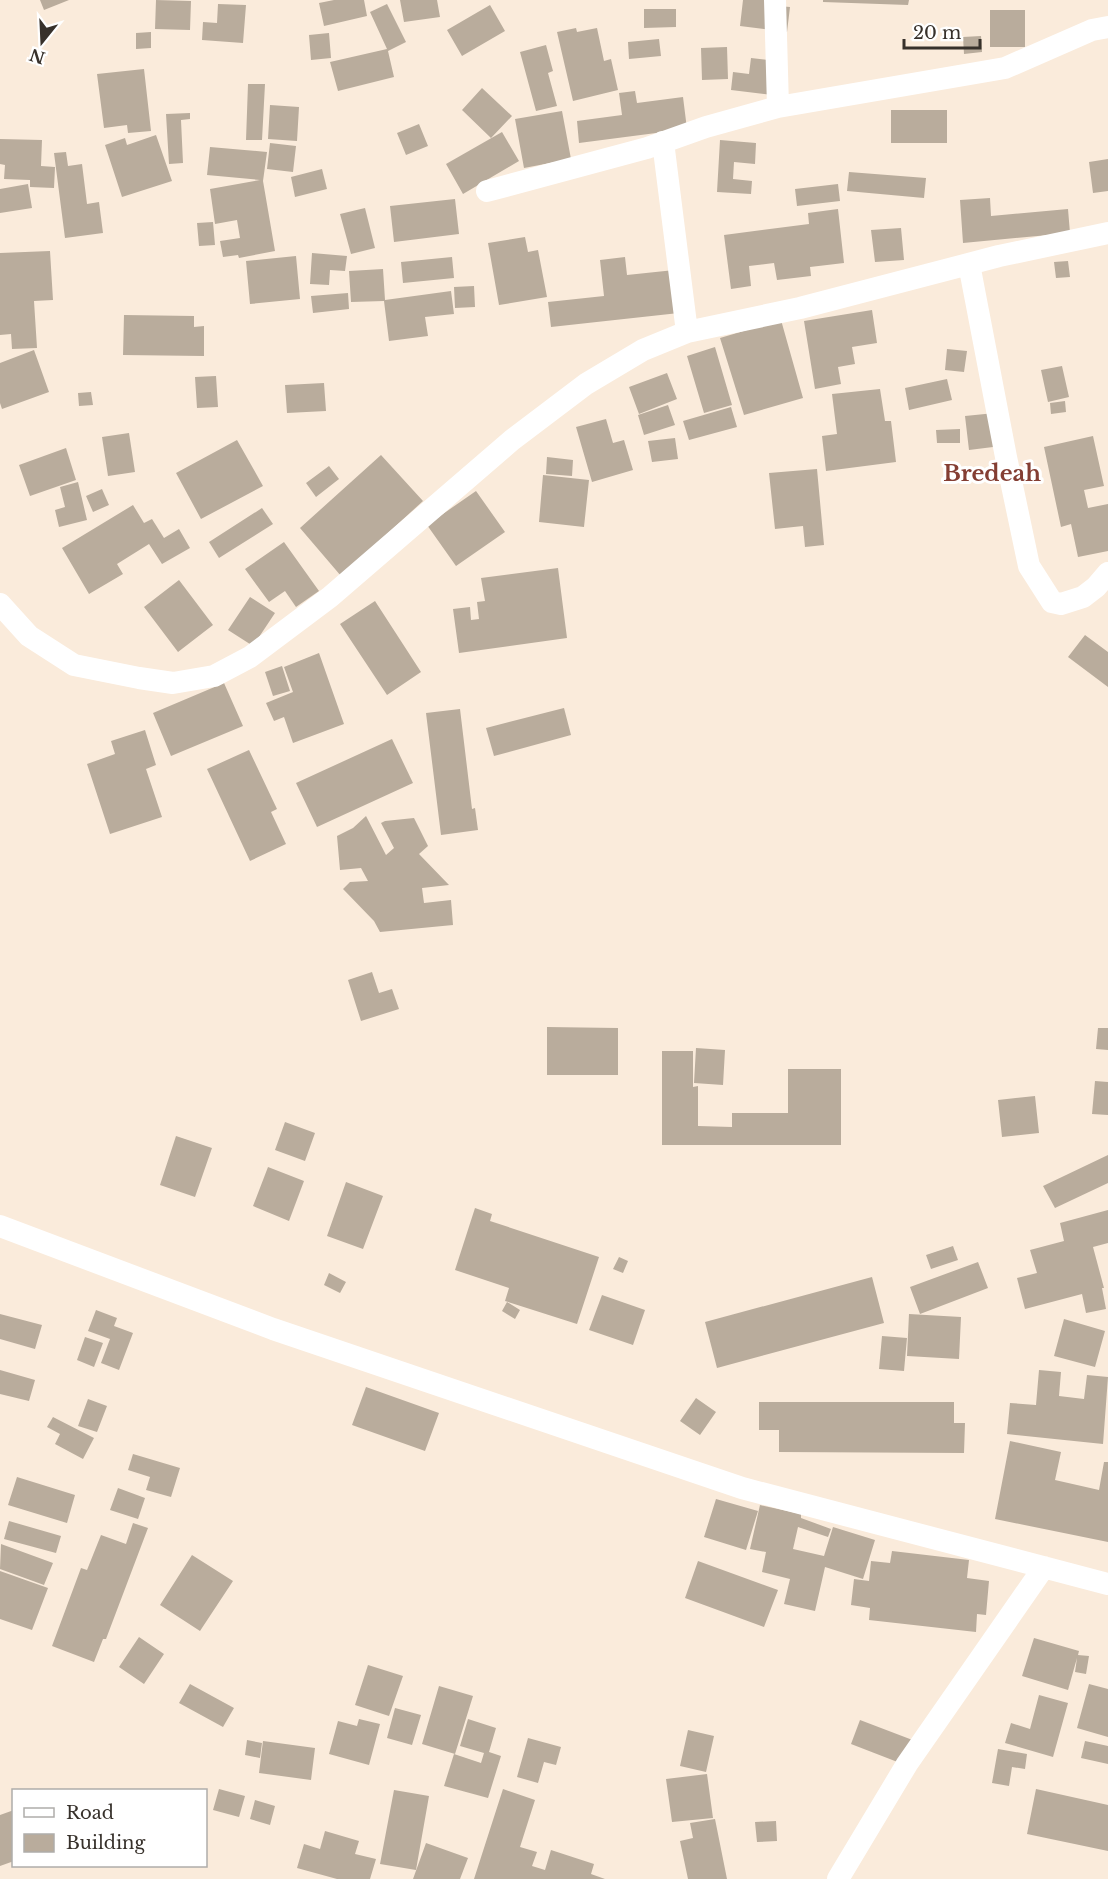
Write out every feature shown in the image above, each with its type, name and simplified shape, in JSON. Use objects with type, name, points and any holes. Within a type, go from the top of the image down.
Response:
[{"type":"street","points":[[775,0],[778,107]]},
{"type":"street","points":[[487,191],[778,107],[1005,68],[1092,30],[1108,27]]},
{"type":"street","points":[[663,142],[687,332]]},
{"type":"street","points":[[0,604],[29,636],[74,665],[139,678],[173,682],[214,676],[250,657],[330,597],[512,440],[586,384],[643,350],[687,332],[800,308],[969,264],[1108,233]]},
{"type":"street","points":[[969,264],[1029,566],[1052,602],[1061,604],[1083,597],[1108,573]]},
{"type":"street","points":[[0,1226],[273,1329],[742,1488],[1108,1584]]},
{"type":"street","points":[[838,1879],[907,1764],[1044,1567]]},
{"type":"building","points":[[40,0],[69,0],[44,10]]},
{"type":"building","points":[[156,0],[191,1],[190,30],[155,29]]},
{"type":"building","points":[[334,0],[364,0],[367,16],[324,26],[319,3]]},
{"type":"building","points":[[400,0],[437,0],[440,17],[404,22]]},
{"type":"building","points":[[743,0],[768,0],[767,5],[790,7],[787,32],[740,26]]},
{"type":"building","points":[[823,0],[909,0],[908,5],[823,2]]},
{"type":"building","points":[[218,4],[246,5],[243,43],[202,40],[203,22],[217,23]]},
{"type":"building","points":[[387,4],[406,42],[388,51],[394,77],[338,91],[330,62],[387,49],[370,12]]},
{"type":"building","points":[[490,5],[505,31],[462,56],[447,30]]},
{"type":"building","points":[[644,9],[676,9],[676,27],[644,28]]},
{"type":"building","points":[[990,10],[1025,10],[1025,47],[990,47]]},
{"type":"building","points":[[576,28],[577,32],[597,28],[604,61],[611,59],[618,90],[573,101],[557,32]]},
{"type":"building","points":[[151,32],[151,48],[136,49],[136,33]]},
{"type":"building","points":[[329,33],[331,58],[311,60],[309,35]]},
{"type":"building","points":[[981,36],[982,52],[964,54],[963,37]]},
{"type":"building","points":[[659,39],[661,56],[629,59],[628,42]]},
{"type":"building","points":[[546,45],[553,71],[548,73],[557,106],[536,111],[520,52]]},
{"type":"building","points":[[727,47],[728,79],[702,80],[701,48]]},
{"type":"building","points":[[751,58],[785,62],[781,96],[731,90],[733,72],[749,74]]},
{"type":"building","points":[[144,69],[151,131],[128,133],[127,125],[104,128],[97,74]]},
{"type":"building","points":[[248,84],[265,84],[262,140],[246,140]]},
{"type":"building","points":[[482,88],[512,116],[491,138],[462,110]]},
{"type":"building","points":[[635,91],[637,103],[683,97],[687,129],[579,143],[577,121],[622,115],[619,93]]},
{"type":"building","points":[[270,105],[299,107],[297,141],[268,139]]},
{"type":"building","points":[[891,110],[947,110],[947,143],[891,143]]},
{"type":"building","points":[[562,111],[571,159],[524,168],[515,119]]},
{"type":"building","points":[[190,113],[190,119],[181,120],[183,163],[169,164],[166,114]]},
{"type":"building","points":[[419,124],[428,146],[406,155],[397,133]]},
{"type":"building","points":[[502,132],[519,161],[463,194],[446,164]]},
{"type":"building","points":[[156,135],[172,181],[122,197],[105,145],[125,138],[127,145]]},
{"type":"building","points":[[0,139],[42,140],[41,166],[55,167],[54,188],[30,187],[30,180],[4,179],[5,165],[0,164]]},
{"type":"building","points":[[720,140],[756,143],[755,164],[734,162],[733,179],[752,181],[751,194],[717,192]]},
{"type":"building","points":[[270,143],[296,146],[293,172],[267,169]]},
{"type":"building","points":[[210,147],[267,152],[263,181],[275,251],[239,258],[238,255],[223,257],[220,241],[240,238],[237,220],[215,224],[210,189],[260,180],[207,175]]},
{"type":"building","points":[[66,152],[68,166],[82,164],[87,204],[99,202],[103,233],[65,238],[54,153]]},
{"type":"building","points":[[1108,159],[1108,191],[1093,193],[1089,162]]},
{"type":"building","points":[[322,169],[327,189],[295,197],[291,177]]},
{"type":"building","points":[[849,172],[926,178],[924,198],[847,191]]},
{"type":"building","points":[[28,184],[32,208],[0,213],[0,189]]},
{"type":"building","points":[[838,184],[840,201],[797,206],[795,189]]},
{"type":"building","points":[[990,198],[991,216],[1068,209],[1070,233],[963,243],[960,200]]},
{"type":"building","points":[[455,199],[459,234],[394,242],[390,206]]},
{"type":"building","points":[[365,208],[375,248],[351,254],[340,214]]},
{"type":"building","points":[[838,209],[844,263],[810,267],[811,276],[777,280],[774,263],[749,266],[751,286],[731,289],[724,235],[809,224],[808,213]]},
{"type":"building","points":[[213,222],[215,245],[199,246],[197,223]]},
{"type":"building","points":[[901,228],[904,260],[875,262],[871,230]]},
{"type":"building","points":[[525,237],[528,252],[538,250],[547,297],[499,305],[488,243]]},
{"type":"building","points":[[50,251],[53,300],[34,301],[37,348],[12,349],[11,334],[0,335],[0,253]]},
{"type":"building","points":[[312,253],[347,256],[345,271],[330,270],[329,285],[310,284]]},
{"type":"building","points":[[296,256],[300,299],[250,304],[246,261]]},
{"type":"building","points":[[452,257],[454,278],[403,283],[401,262]]},
{"type":"building","points":[[625,257],[627,275],[684,269],[688,312],[551,327],[548,302],[604,296],[600,260]]},
{"type":"building","points":[[1068,261],[1070,277],[1056,278],[1054,262]]},
{"type":"building","points":[[383,269],[385,300],[451,291],[454,314],[425,317],[428,336],[389,341],[384,301],[351,302],[349,271]]},
{"type":"building","points":[[474,286],[475,307],[455,308],[454,287]]},
{"type":"building","points":[[348,293],[349,309],[313,313],[311,296]]},
{"type":"building","points":[[872,310],[877,343],[852,347],[855,364],[838,367],[841,384],[815,389],[804,321]]},
{"type":"building","points":[[124,315],[194,316],[194,327],[204,326],[204,356],[123,355]]},
{"type":"building","points":[[781,320],[803,398],[744,415],[720,338]]},
{"type":"building","points":[[715,347],[732,405],[704,413],[687,356]]},
{"type":"building","points":[[947,349],[967,351],[964,372],[945,370]]},
{"type":"building","points":[[34,350],[49,392],[2,409],[0,363]]},
{"type":"building","points":[[1062,366],[1069,397],[1048,402],[1041,370]]},
{"type":"building","points":[[667,373],[677,399],[639,414],[629,387]]},
{"type":"building","points":[[216,376],[218,407],[197,408],[195,377]]},
{"type":"building","points":[[947,379],[952,400],[909,410],[905,388]]},
{"type":"building","points":[[324,383],[326,411],[287,413],[285,385]]},
{"type":"building","points":[[880,389],[885,421],[891,421],[896,462],[826,471],[822,436],[837,434],[832,394]]},
{"type":"building","points":[[91,392],[93,405],[79,406],[78,393]]},
{"type":"building","points":[[1065,401],[1066,412],[1051,414],[1050,403]]},
{"type":"building","points":[[668,405],[675,425],[644,435],[638,415]]},
{"type":"building","points":[[731,407],[737,427],[689,440],[683,421]]},
{"type":"building","points":[[1005,412],[1009,445],[969,450],[965,416]]},
{"type":"building","points":[[606,419],[613,443],[624,440],[633,470],[592,482],[576,427]]},
{"type":"building","points":[[960,429],[960,443],[937,443],[936,430]]},
{"type":"building","points":[[129,433],[135,472],[108,476],[102,437]]},
{"type":"building","points":[[1093,436],[1104,486],[1084,490],[1088,508],[1108,504],[1108,551],[1078,557],[1071,524],[1061,527],[1044,447]]},
{"type":"building","points":[[675,438],[678,459],[652,462],[648,441]]},
{"type":"building","points":[[237,440],[263,486],[201,519],[176,473]]},
{"type":"building","points":[[66,448],[76,480],[30,496],[19,465]]},
{"type":"building","points":[[381,455],[423,501],[341,576],[300,528]]},
{"type":"building","points":[[547,457],[573,460],[572,476],[546,474]]},
{"type":"building","points":[[329,466],[339,479],[316,497],[306,483]]},
{"type":"building","points":[[817,469],[824,545],[805,547],[803,526],[775,529],[769,473]]},
{"type":"building","points":[[543,475],[589,480],[584,527],[539,522]]},
{"type":"building","points":[[78,482],[87,520],[59,527],[55,510],[65,507],[60,487]]},
{"type":"building","points":[[102,489],[109,505],[93,512],[86,496]]},
{"type":"building","points":[[476,491],[505,532],[456,566],[427,525]]},
{"type":"building","points":[[133,505],[144,523],[152,519],[164,538],[179,529],[190,548],[162,564],[149,544],[117,564],[123,574],[89,594],[62,548]]},
{"type":"building","points":[[262,508],[273,524],[219,558],[209,542]]},
{"type":"building","points":[[284,542],[319,591],[296,607],[285,591],[269,602],[245,569]]},
{"type":"building","points":[[558,568],[567,638],[459,653],[453,609],[470,607],[471,620],[479,619],[477,602],[485,601],[481,578]]},
{"type":"building","points":[[179,580],[213,625],[178,652],[144,607]]},
{"type":"building","points":[[250,597],[275,613],[253,646],[228,630]]},
{"type":"building","points":[[375,601],[421,672],[387,695],[340,624]]},
{"type":"building","points":[[1085,635],[1108,652],[1108,687],[1068,657]]},
{"type":"building","points":[[319,653],[344,724],[293,743],[284,717],[274,721],[266,703],[293,692],[284,667]]},
{"type":"building","points":[[282,666],[290,691],[273,696],[265,672]]},
{"type":"building","points":[[224,683],[243,726],[171,756],[153,713]]},
{"type":"building","points":[[564,708],[571,735],[494,756],[486,728]]},
{"type":"building","points":[[460,709],[472,809],[475,808],[478,830],[441,835],[426,713]]},
{"type":"building","points":[[145,730],[156,765],[146,769],[162,817],[110,834],[87,764],[115,754],[111,741]]},
{"type":"building","points":[[392,739],[413,783],[317,827],[296,783]]},
{"type":"building","points":[[249,750],[277,809],[271,812],[286,844],[250,861],[207,769]]},
{"type":"building","points":[[366,816],[386,855],[394,848],[381,823],[414,818],[428,846],[419,854],[449,885],[422,888],[424,903],[451,900],[453,925],[380,932],[374,921],[343,889],[350,882],[368,881],[361,868],[340,870],[337,836],[353,828]]},
{"type":"building","points":[[372,972],[379,993],[392,989],[399,1009],[361,1021],[348,980]]},
{"type":"building","points":[[547,1027],[618,1028],[618,1075],[547,1075]]},
{"type":"building","points":[[1098,1028],[1108,1028],[1108,1050],[1096,1049]]},
{"type":"building","points":[[696,1048],[725,1050],[723,1085],[694,1083]]},
{"type":"building","points":[[662,1051],[693,1051],[693,1087],[698,1086],[698,1126],[732,1127],[732,1113],[788,1113],[788,1069],[841,1069],[841,1145],[662,1145]]},
{"type":"building","points":[[1095,1081],[1108,1082],[1108,1115],[1092,1114]]},
{"type":"building","points":[[1035,1096],[1039,1133],[1002,1137],[998,1100]]},
{"type":"building","points":[[285,1122],[315,1133],[305,1161],[275,1150]]},
{"type":"building","points":[[176,1136],[212,1148],[195,1197],[160,1185]]},
{"type":"building","points":[[1108,1155],[1108,1183],[1055,1208],[1043,1186]]},
{"type":"building","points":[[268,1167],[304,1181],[289,1221],[253,1206]]},
{"type":"building","points":[[346,1182],[383,1196],[363,1249],[327,1236]]},
{"type":"building","points":[[475,1208],[492,1214],[490,1221],[599,1257],[577,1324],[505,1301],[509,1288],[455,1270]]},
{"type":"building","points":[[1108,1210],[1108,1243],[1093,1247],[1104,1288],[1102,1288],[1106,1309],[1086,1313],[1082,1294],[1025,1309],[1017,1278],[1037,1273],[1030,1250],[1064,1241],[1060,1223]]},
{"type":"building","points":[[953,1246],[958,1260],[931,1269],[926,1255]]},
{"type":"building","points":[[619,1257],[628,1261],[623,1273],[613,1269]]},
{"type":"building","points":[[978,1262],[988,1288],[920,1314],[910,1287]]},
{"type":"building","points":[[329,1273],[346,1282],[340,1293],[324,1285]]},
{"type":"building","points":[[872,1277],[884,1323],[717,1368],[705,1322]]},
{"type":"building","points":[[602,1295],[645,1310],[633,1345],[589,1330]]},
{"type":"building","points":[[507,1302],[520,1310],[515,1319],[502,1311]]},
{"type":"building","points":[[96,1310],[117,1318],[114,1326],[133,1333],[119,1370],[101,1363],[110,1339],[88,1331]]},
{"type":"building","points":[[0,1314],[42,1325],[35,1349],[0,1339]]},
{"type":"building","points":[[909,1314],[961,1317],[959,1359],[907,1356]]},
{"type":"building","points":[[1064,1319],[1105,1331],[1095,1367],[1054,1356]]},
{"type":"building","points":[[882,1336],[907,1338],[904,1371],[879,1369]]},
{"type":"building","points":[[85,1337],[103,1343],[94,1367],[77,1360]]},
{"type":"building","points":[[0,1370],[35,1380],[29,1401],[0,1394]]},
{"type":"building","points":[[1039,1370],[1061,1372],[1059,1396],[1084,1399],[1087,1375],[1108,1377],[1103,1444],[1007,1434],[1010,1403],[1036,1405]]},
{"type":"building","points":[[366,1387],[439,1413],[425,1451],[352,1425]]},
{"type":"building","points":[[696,1398],[716,1412],[700,1435],[680,1421]]},
{"type":"building","points":[[88,1399],[107,1406],[97,1432],[78,1426]]},
{"type":"building","points":[[759,1402],[954,1402],[954,1423],[965,1423],[964,1453],[779,1452],[779,1430],[759,1430]]},
{"type":"building","points":[[53,1417],[94,1438],[83,1459],[55,1444],[60,1434],[47,1427]]},
{"type":"building","points":[[1010,1441],[1061,1452],[1055,1480],[1099,1490],[1104,1462],[1108,1462],[1108,1542],[995,1519]]},
{"type":"building","points":[[133,1454],[180,1468],[171,1497],[146,1490],[150,1477],[128,1470]]},
{"type":"building","points":[[17,1477],[75,1495],[67,1523],[8,1505]]},
{"type":"building","points":[[118,1488],[145,1498],[138,1519],[110,1510]]},
{"type":"building","points":[[716,1499],[758,1511],[746,1550],[704,1537]]},
{"type":"building","points":[[760,1505],[801,1514],[801,1518],[831,1529],[828,1537],[798,1527],[793,1549],[824,1556],[833,1527],[875,1540],[863,1579],[825,1567],[815,1611],[784,1604],[790,1579],[762,1572],[766,1552],[750,1549]]},
{"type":"building","points":[[9,1521],[61,1536],[56,1553],[4,1539]]},
{"type":"building","points":[[133,1523],[148,1528],[106,1639],[103,1639],[94,1662],[52,1646],[81,1568],[87,1570],[101,1535],[126,1544]]},
{"type":"building","points":[[1,1544],[53,1563],[44,1585],[0,1569]]},
{"type":"building","points":[[892,1551],[969,1560],[967,1578],[989,1581],[986,1615],[977,1614],[976,1632],[869,1620],[870,1608],[851,1605],[854,1579],[869,1581],[871,1561],[890,1563]]},
{"type":"building","points":[[192,1555],[233,1581],[200,1631],[160,1605]]},
{"type":"building","points":[[698,1561],[778,1590],[764,1627],[685,1598]]},
{"type":"building","points":[[0,1571],[48,1588],[32,1630],[0,1619]]},
{"type":"building","points":[[139,1637],[164,1654],[144,1684],[119,1667]]},
{"type":"building","points":[[1034,1638],[1079,1651],[1078,1655],[1089,1656],[1086,1674],[1075,1672],[1077,1658],[1068,1690],[1022,1676]]},
{"type":"building","points":[[368,1665],[403,1676],[389,1716],[355,1705]]},
{"type":"building","points":[[190,1684],[234,1708],[223,1727],[179,1703]]},
{"type":"building","points":[[1089,1684],[1108,1689],[1108,1737],[1077,1728]]},
{"type":"building","points":[[439,1686],[473,1696],[455,1754],[422,1744]]},
{"type":"building","points":[[1039,1695],[1068,1703],[1053,1757],[1005,1743],[1011,1723],[1030,1729]]},
{"type":"building","points":[[395,1708],[421,1715],[412,1745],[387,1738]]},
{"type":"building","points":[[359,1719],[380,1724],[369,1765],[329,1754],[338,1721],[357,1726]]},
{"type":"building","points":[[468,1719],[496,1728],[489,1752],[501,1756],[488,1798],[444,1786],[454,1754],[481,1763],[484,1753],[460,1746]]},
{"type":"building","points":[[860,1720],[923,1744],[913,1768],[851,1744]]},
{"type":"building","points":[[688,1730],[714,1736],[706,1772],[680,1766]]},
{"type":"building","points":[[528,1738],[561,1747],[556,1765],[544,1762],[538,1783],[517,1777]]},
{"type":"building","points":[[247,1740],[262,1743],[260,1758],[245,1755]]},
{"type":"building","points":[[263,1741],[315,1748],[311,1780],[259,1773]]},
{"type":"building","points":[[1085,1741],[1108,1746],[1108,1764],[1081,1758]]},
{"type":"building","points":[[998,1749],[1027,1754],[1025,1769],[1012,1767],[1009,1786],[992,1783]]},
{"type":"building","points":[[707,1774],[713,1818],[672,1822],[666,1779]]},
{"type":"building","points":[[219,1789],[245,1796],[239,1817],[213,1810]]},
{"type":"building","points":[[503,1789],[535,1800],[520,1847],[537,1852],[532,1866],[545,1870],[551,1850],[594,1864],[591,1874],[605,1879],[474,1879]]},
{"type":"building","points":[[1036,1789],[1108,1805],[1108,1851],[1027,1834]]},
{"type":"building","points":[[394,1790],[429,1796],[416,1870],[380,1864]]},
{"type":"building","points":[[255,1800],[275,1806],[270,1825],[250,1819]]},
{"type":"building","points":[[12,1811],[12,1862],[0,1866],[0,1815]]},
{"type":"building","points":[[715,1819],[727,1879],[688,1879],[680,1841],[693,1838],[690,1823]]},
{"type":"building","points":[[776,1821],[777,1841],[757,1842],[755,1822]]},
{"type":"building","points":[[325,1831],[359,1841],[355,1854],[376,1859],[370,1879],[337,1879],[297,1868],[304,1844],[320,1849]]},
{"type":"building","points":[[426,1843],[468,1858],[460,1879],[413,1879]]},
{"type":"district","name":"Bredeah","points":[[992,473]]}]
